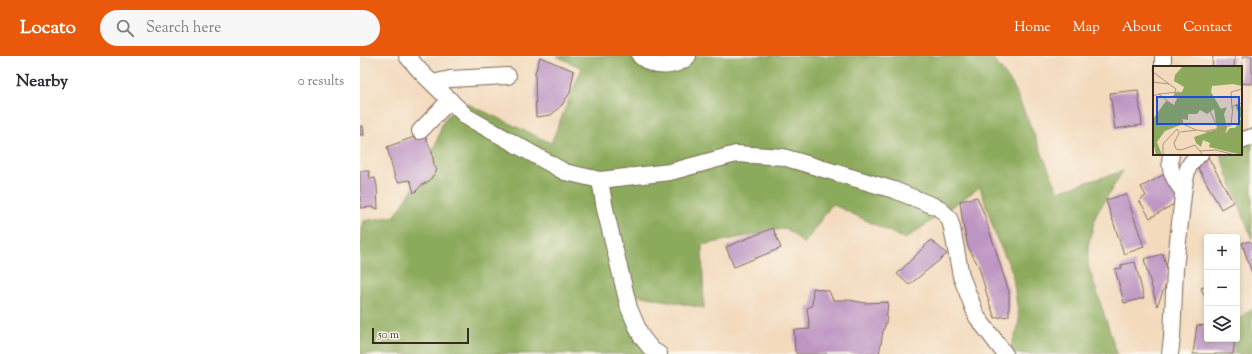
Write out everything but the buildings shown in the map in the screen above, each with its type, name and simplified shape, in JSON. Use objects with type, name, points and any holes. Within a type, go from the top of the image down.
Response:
[{"type":"street","points":[[407,56],[421,72],[467,117],[565,172],[600,180],[670,172],[736,154],[783,157],[894,190],[939,208],[949,218],[960,276],[977,317],[1005,354]]},
{"type":"street","points":[[640,56],[652,64],[662,66],[673,65],[688,56]]},
{"type":"street","points":[[433,83],[450,79],[508,76]]},
{"type":"street","points":[[420,131],[450,100]]},
{"type":"street","points":[[1242,141],[1252,137]]},
{"type":"street","points":[[1171,155],[1171,172],[1183,191]]},
{"type":"street","points":[[1170,354],[1175,269],[1183,191],[1186,174],[1191,161],[1199,155]]},
{"type":"street","points":[[600,180],[605,209],[629,308],[641,336],[652,350],[659,354]]},
{"type":"green space","points":[[556,56],[991,56],[1013,85],[1058,191],[1123,171],[1096,215],[1088,246],[1088,265],[1117,354],[1008,354],[1017,331],[1019,320],[1012,271],[996,237],[980,187],[905,239],[832,204],[804,244],[786,228],[702,245],[704,308],[637,295],[644,354],[360,354],[360,236],[364,221],[395,216],[414,187],[436,143],[443,122],[457,104],[468,104],[551,143],[582,68]]},
{"type":"green space","points":[[1252,128],[1252,239],[1220,155],[1242,155],[1242,133]]},
{"type":"green space","points":[[1252,309],[1252,354],[1227,354],[1230,342],[1240,342],[1240,321],[1244,314]]}]
